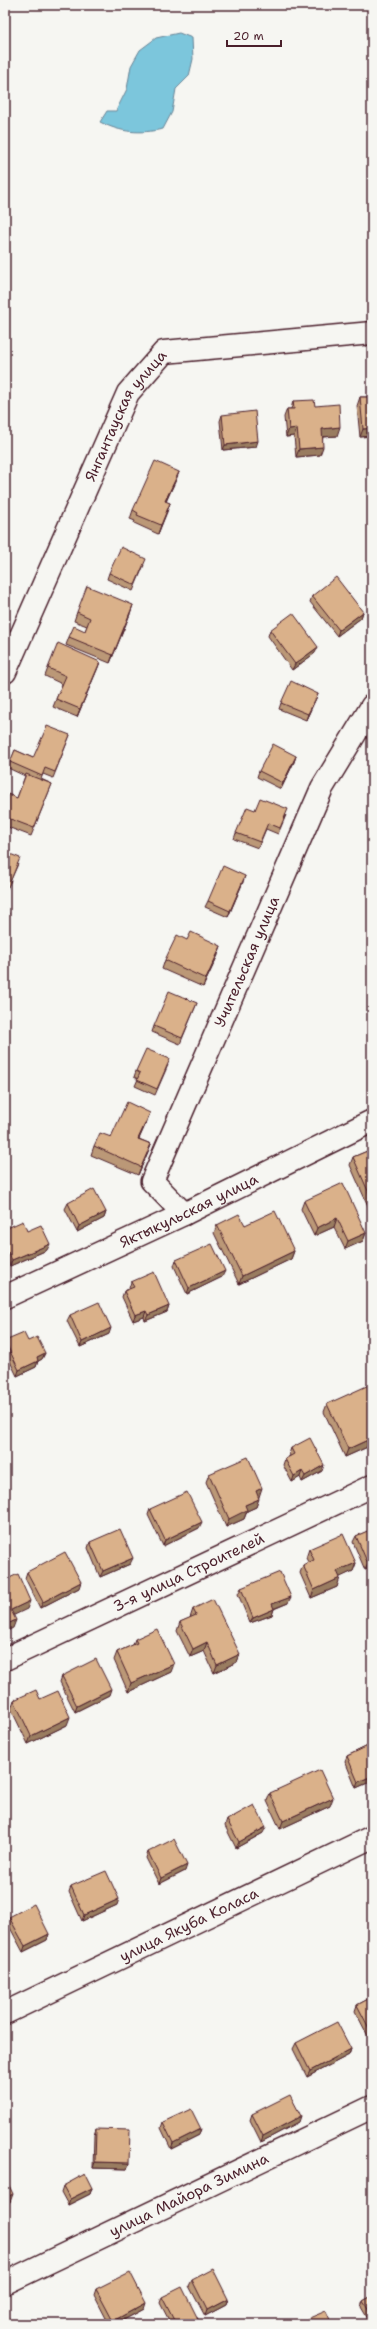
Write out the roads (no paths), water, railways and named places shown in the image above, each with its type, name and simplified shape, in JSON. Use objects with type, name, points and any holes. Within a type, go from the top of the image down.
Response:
[{"type":"street","name":"Янгантауская улица","points":[[5,672],[128,393],[164,352],[372,333]]},
{"type":"street","name":"Учительская улица","points":[[184,1214],[152,1181],[322,788],[372,706]]},
{"type":"street","name":"Яктыкульская улица","points":[[5,1297],[184,1214],[372,1121]]},
{"type":"street","name":"3-я улица Строителей","points":[[5,1659],[372,1486]]},
{"type":"street","name":"улица Якуба Коласа","points":[[5,2013],[372,1837]]},
{"type":"street","name":"улица Майора Зимина","points":[[5,2283],[372,2107]]},
{"type":"water","points":[[179,33],[192,38],[193,59],[189,76],[176,89],[172,112],[163,129],[147,132],[131,132],[108,126],[100,122],[107,111],[116,111],[127,89],[131,66],[140,50],[156,38]]}]
